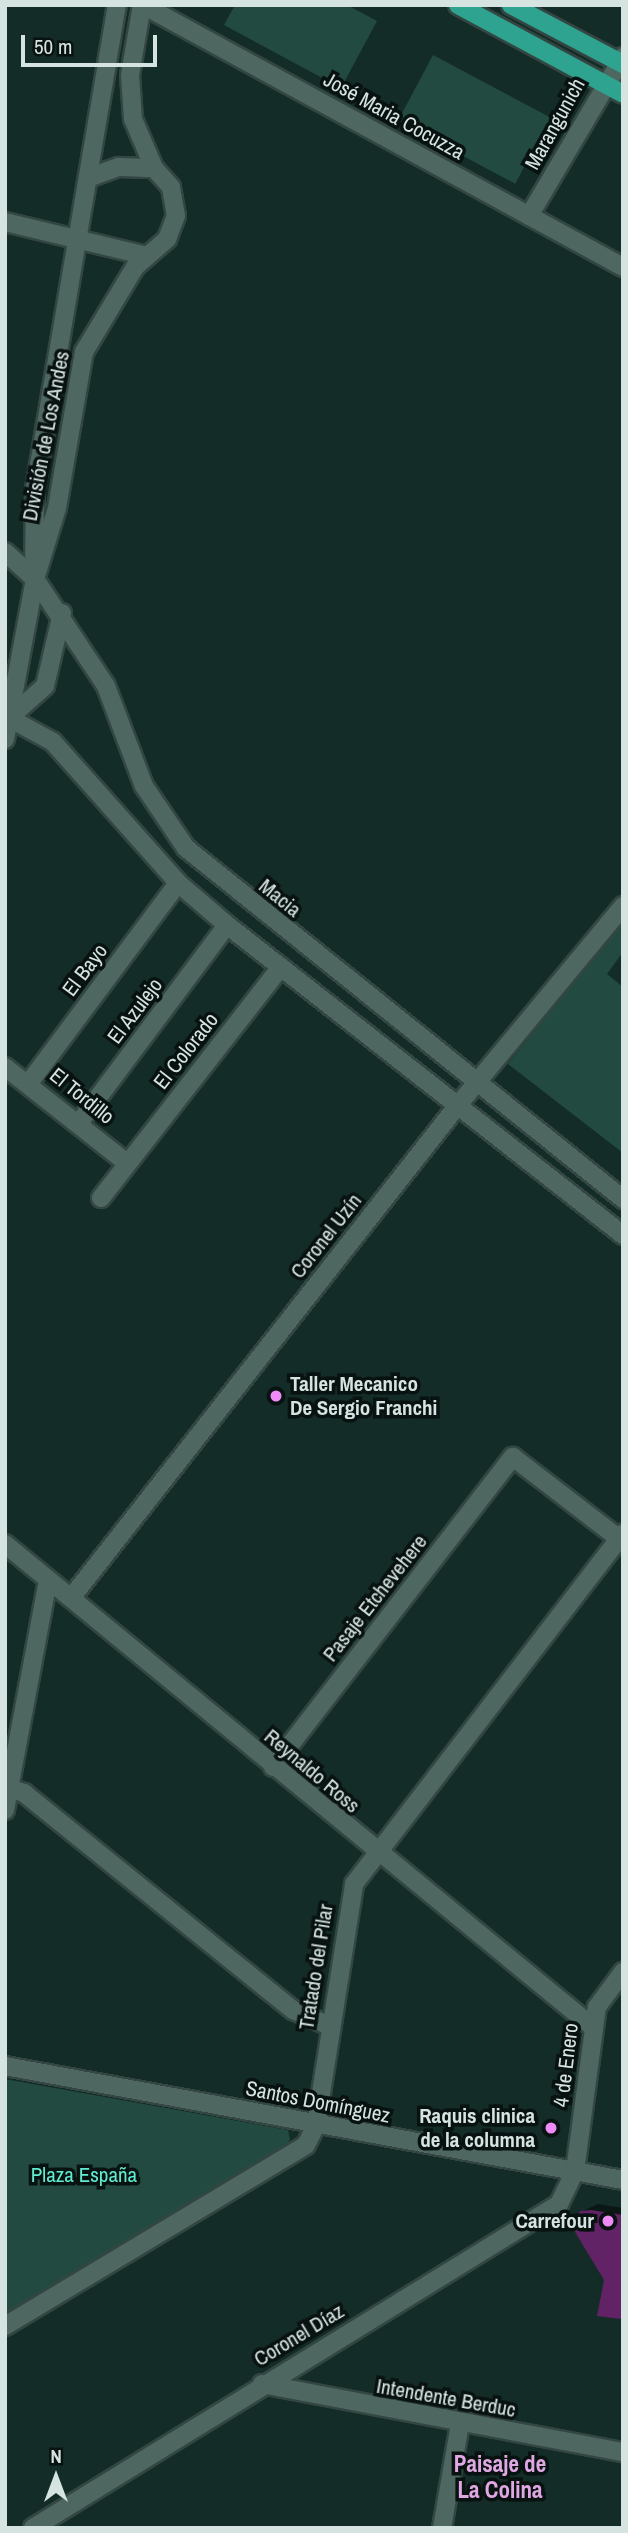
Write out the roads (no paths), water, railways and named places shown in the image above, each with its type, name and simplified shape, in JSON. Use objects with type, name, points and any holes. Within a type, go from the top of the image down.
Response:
[{"type":"main road","points":[[458,5],[623,94]]},
{"type":"main road","points":[[511,5],[622,61]]},
{"type":"street","name":"División de Los Andes","points":[[35,579],[35,489],[117,5]]},
{"type":"street","name":"División de Los Andes","points":[[5,738],[35,579],[57,508],[84,352],[147,256],[167,239],[176,216],[171,187],[154,168],[130,94],[142,5]]},
{"type":"street","name":"José Maria Cocuzza","points":[[142,5],[623,267]]},
{"type":"street","name":"Marangunich","points":[[529,216],[604,83],[622,61]]},
{"type":"street","points":[[88,178],[119,167],[154,168]]},
{"type":"street","points":[[5,222],[79,235],[147,256]]},
{"type":"street","name":"Macia","points":[[5,552],[35,579],[62,612],[106,687],[144,786],[186,848],[623,1199]]},
{"type":"street","points":[[62,612],[45,687],[9,718],[53,743],[178,883],[227,925],[623,1235]]},
{"type":"street","name":"El Bayo","points":[[29,1083],[178,883]]},
{"type":"street","name":"Coronel Uzín","points":[[71,1598],[458,1105],[623,906]]},
{"type":"street","name":"El Azulejo","points":[[79,1123],[227,925]]},
{"type":"street","name":"El Colorado","points":[[101,1198],[281,967]]},
{"type":"street","name":"El Tordillo","points":[[5,1067],[29,1083],[127,1164]]},
{"type":"street","name":"Pasaje Etchevehere","points":[[272,1767],[513,1457],[621,1535]]},
{"type":"street","name":"Tratado del Pilar","points":[[5,2326],[296,2153],[316,2125],[350,1898],[375,1852],[621,1535]]},
{"type":"street","name":"Reynaldo Ross","points":[[5,1544],[375,1852],[594,2028]]},
{"type":"street","points":[[5,1810],[48,1580]]},
{"type":"street","points":[[9,1788],[24,1793],[293,2010],[330,2026]]},
{"type":"street","name":"4 de Enero","points":[[575,2171],[597,2007],[623,1972]]},
{"type":"street","name":"Santos Domínguez","points":[[5,2066],[623,2180]]},
{"type":"street","name":"Coronel Díaz","points":[[33,2528],[262,2384],[559,2204],[575,2171]]},
{"type":"street","name":"Intendente Berduc","points":[[262,2384],[460,2424],[623,2452]]},
{"type":"street","points":[[442,2528],[460,2424]]},
{"type":"place","name":"Taller Mecanico De Sergio Franchi","points":[[276,1396]]},
{"type":"place","name":"Raquis clinica de la columna","points":[[551,2128]]},
{"type":"place","name":"Carrefour","points":[[608,2221]]},
{"type":"district","name":"Paisaje de La Colina","points":[[500,2477]]},
{"type":"park label","name":"Plaza España","points":[[84,2175]]}]
